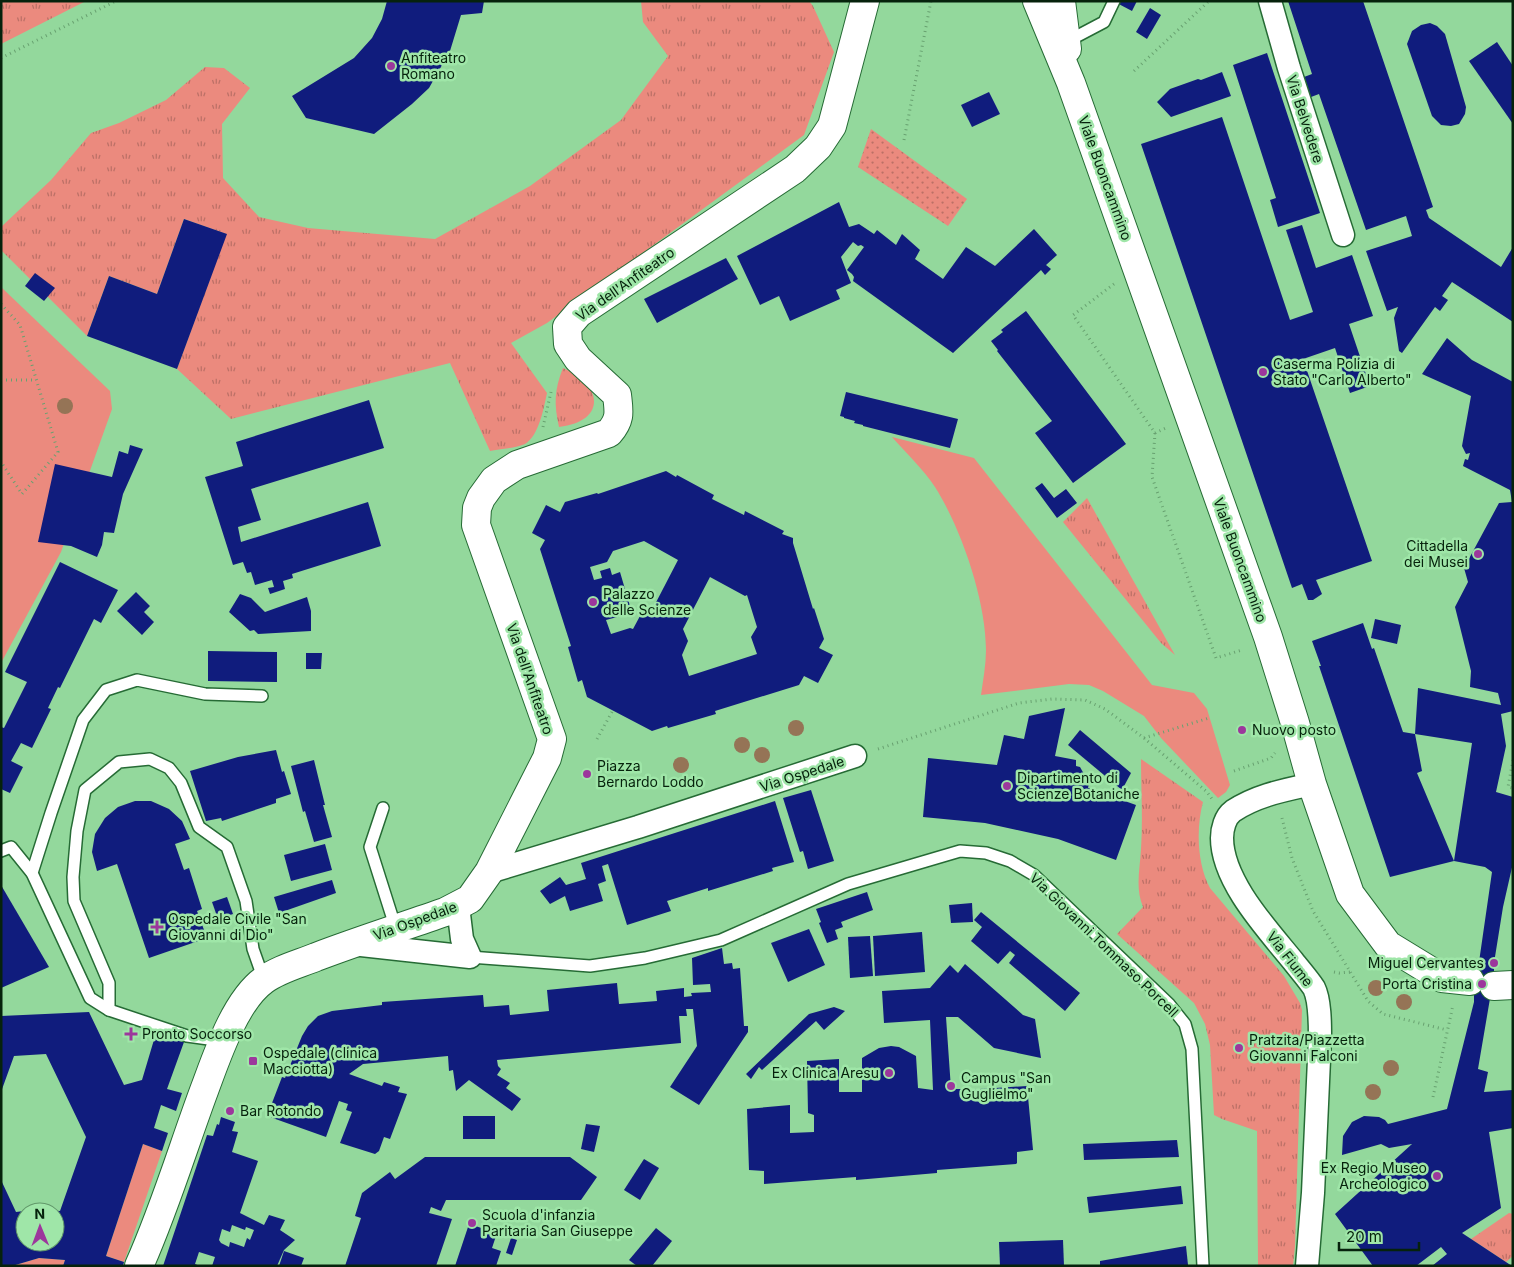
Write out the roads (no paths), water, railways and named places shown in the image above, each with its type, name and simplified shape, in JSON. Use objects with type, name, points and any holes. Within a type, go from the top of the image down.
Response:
[{"type":"street","name":"Via dell'Anfiteatro","points":[[489,872],[547,758],[552,739],[476,525],[481,498],[494,480],[518,465],[610,433],[617,423],[619,414],[618,395],[578,359],[568,344],[567,327],[579,313],[795,169],[818,147],[832,126],[865,1]]},
{"type":"street","name":"Viale Buoncammino","points":[[1037,1],[1071,82],[1277,664],[1312,784],[1350,894],[1368,921],[1388,945],[1442,978],[1484,983]]},
{"type":"street","name":"Viale Buoncammino","points":[[1061,1],[1071,82]]},
{"type":"street","name":"Via Belvedere","points":[[1270,1],[1289,68],[1343,235]]},
{"type":"street","name":"Via Ospedale","points":[[139,1266],[153,1234],[198,1105],[223,1041],[248,996],[264,980],[285,969],[458,906],[470,899],[489,872],[638,827],[855,756]]},
{"type":"street","name":"Via Fiume","points":[[1307,1266],[1314,1193],[1320,1037],[1316,998],[1314,990],[1302,972],[1252,911],[1226,865],[1222,844],[1222,828],[1232,812],[1258,799],[1274,792],[1312,784]]},
{"type":"street","points":[[458,906],[462,939],[470,957]]},
{"type":"street","name":"Via Giovanni Tommaso Porcell","points":[[351,944],[470,957]]},
{"type":"lane","points":[[1066,42],[1104,22],[1114,1]]},
{"type":"lane","points":[[32,873],[83,720],[106,690],[137,680],[205,694],[262,696]]},
{"type":"lane","points":[[109,1010],[109,983],[74,901],[73,877],[77,831],[85,790],[119,762],[150,759],[169,768],[181,782],[200,827],[227,847],[246,901],[253,949],[264,980]]},
{"type":"lane","points":[[383,808],[370,847],[396,929]]},
{"type":"lane","points":[[1,851],[11,847],[32,873],[90,998],[109,1010],[187,1036],[223,1041]]},
{"type":"lane","name":"Via Giovanni Tommaso Porcell","points":[[470,957],[590,966],[645,958],[721,940],[848,884],[960,851],[986,853],[1010,861],[1034,875],[1168,1004],[1185,1024],[1192,1049],[1203,1266]]},
{"type":"place","name":"Anfiteatro Romano","points":[[391,66]]},
{"type":"place","name":"Caserma Polizia di Stato \"Carlo Alberto\"","points":[[1263,372]]},
{"type":"place","name":"Cittadella dei Musei","points":[[1478,554]]},
{"type":"place","name":"Palazzo delle Scienze","points":[[593,602]]},
{"type":"place","name":"Nuovo posto","points":[[1242,730]]},
{"type":"place","name":"Piazza Bernardo Loddo","points":[[587,774]]},
{"type":"place","name":"Dipartimento di Scienze Botaniche","points":[[1007,786]]},
{"type":"place","name":"Ospedale Civile \"San Giovanni di Dio\"","points":[[157,927]]},
{"type":"place","name":"Miguel Cervantes","points":[[1494,963]]},
{"type":"place","name":"Porta Cristina","points":[[1482,984]]},
{"type":"place","name":"Pronto Soccorso","points":[[131,1034]]},
{"type":"place","name":"Pratzita/Piazzetta Giovanni Falconi","points":[[1239,1048]]},
{"type":"place","name":"Ospedale (clinica Macciotta)","points":[[253,1061]]},
{"type":"place","name":"Ex Clinica Aresu","points":[[889,1073]]},
{"type":"place","name":"Campus \"San Guglielmo\"","points":[[951,1086]]},
{"type":"place","name":"Bar Rotondo","points":[[230,1111]]},
{"type":"place","name":"Ex Regio Museo Archeologico","points":[[1437,1176]]},
{"type":"place","name":"Scuola d'infanzia Paritaria San Giuseppe","points":[[472,1223]]}]
